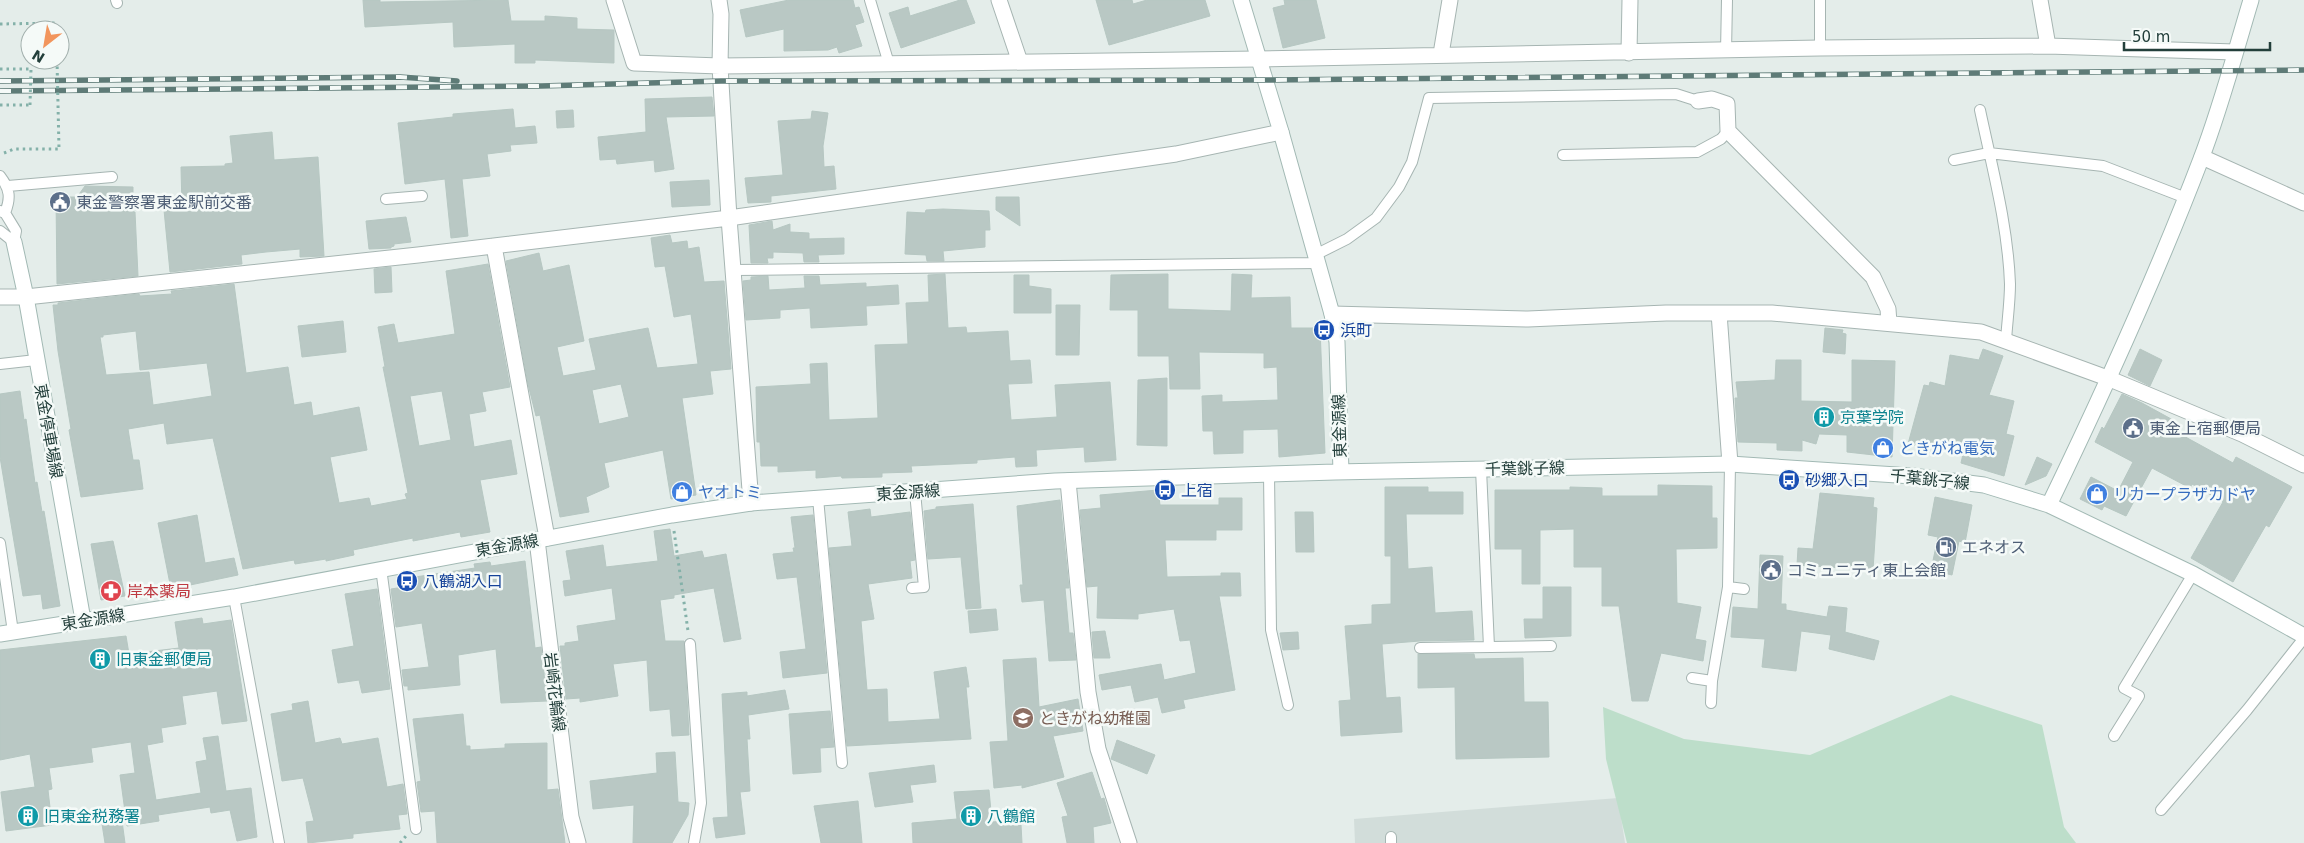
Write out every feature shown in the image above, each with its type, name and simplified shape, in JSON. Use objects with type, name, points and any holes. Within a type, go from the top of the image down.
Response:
[{"type":"street","points":[[614,0],[634,63],[720,66],[1258,59],[1441,54],[1726,52],[1820,48],[2048,46],[2235,52]]},
{"type":"street","points":[[719,0],[721,14],[720,66],[729,218],[751,504]]},
{"type":"street","points":[[999,0],[1020,62]]},
{"type":"street","name":"東金源線","points":[[7,633],[234,597],[672,515],[751,504],[1068,481],[1341,472],[1337,342],[1332,314],[1281,132],[1241,0]]},
{"type":"street","points":[[1441,54],[1450,0]]},
{"type":"street","points":[[1629,53],[1630,0]]},
{"type":"street","points":[[2040,0],[2048,46]]},
{"type":"street","points":[[2049,505],[2110,379],[2186,198],[2202,157],[2251,0]]},
{"type":"street","points":[[1698,101],[1712,99],[1727,104],[1728,130],[1873,277],[1888,309],[1889,323]]},
{"type":"street","points":[[0,297],[26,297],[494,246],[729,218],[1176,154],[1281,132]]},
{"type":"street","points":[[2202,157],[2304,203]]},
{"type":"street","name":"東金停車場線","points":[[14,242],[26,297],[83,620]]},
{"type":"street","name":"岩崎花輪線","points":[[494,246],[542,539],[571,817],[578,843]]},
{"type":"street","points":[[1332,314],[1528,319],[1666,313],[1772,314],[1981,332],[2110,379],[2242,434],[2304,465]]},
{"type":"street","points":[[1719,313],[1730,464]]},
{"type":"street","name":"千葉銚子線","points":[[1341,472],[1730,464],[1912,476],[1984,485],[2049,505],[2193,574],[2304,637]]},
{"type":"street","points":[[1068,481],[1088,692],[1098,749],[1129,843]]},
{"type":"lane","points":[[870,0],[889,64]]},
{"type":"lane","points":[[1726,0],[1726,52]]},
{"type":"lane","points":[[1820,0],[1820,48]]},
{"type":"lane","points":[[734,270],[1317,259],[1376,218],[1399,187],[1412,162],[1429,98],[1676,94],[1698,101]]},
{"type":"lane","points":[[1980,110],[2002,216],[2010,285],[2006,342]]},
{"type":"lane","points":[[1563,156],[1697,152],[1721,139],[1728,130]]},
{"type":"lane","points":[[1954,160],[1989,153],[2103,166],[2186,198]]},
{"type":"lane","points":[[0,176],[8,186],[10,201],[2,212],[16,231],[14,242],[0,231]]},
{"type":"lane","points":[[8,186],[112,177]]},
{"type":"lane","points":[[386,199],[422,196]]},
{"type":"lane","points":[[0,364],[36,360]]},
{"type":"lane","points":[[1711,703],[1712,681],[1728,587],[1730,464]]},
{"type":"lane","points":[[1481,469],[1489,647]]},
{"type":"lane","points":[[1269,474],[1271,630],[1288,705]]},
{"type":"lane","points":[[912,588],[924,587],[915,492]]},
{"type":"lane","points":[[818,498],[842,763]]},
{"type":"lane","points":[[0,543],[7,633]]},
{"type":"lane","points":[[381,568],[416,828]]},
{"type":"lane","points":[[2114,736],[2138,696],[2124,688],[2193,574]]},
{"type":"lane","points":[[1728,587],[1744,590]]},
{"type":"lane","points":[[234,597],[279,843]]},
{"type":"lane","points":[[2160,810],[2247,710],[2304,637]]},
{"type":"lane","points":[[690,644],[701,803],[694,843]]},
{"type":"lane","points":[[1420,648],[1551,646]]},
{"type":"lane","points":[[1692,678],[1712,681]]},
{"type":"path","points":[[0,24],[20,24]]},
{"type":"path","points":[[0,69],[30,69],[30,105],[0,105]]},
{"type":"path","points":[[4,153],[14,149],[59,148],[57,70]]},
{"type":"path","points":[[672,515],[690,644]]},
{"type":"shaded area","points":[[1618,798],[1625,843],[1355,843],[1354,819]]},
{"type":"green space","points":[[1951,695],[2042,725],[2064,827],[2076,843],[1627,843],[1606,759],[1603,707],[1684,739],[1810,755]]},
{"type":"building","points":[[363,0],[380,0],[380,2],[508,0],[511,21],[545,21],[545,16],[577,18],[577,29],[614,30],[614,63],[535,60],[535,63],[515,63],[515,44],[454,47],[453,22],[365,27]]},
{"type":"building","points":[[789,0],[853,0],[855,8],[859,7],[864,22],[855,25],[862,46],[839,53],[837,47],[828,50],[784,51],[784,29],[746,37],[740,10]]},
{"type":"building","points":[[960,0],[966,0],[975,23],[901,48],[889,13],[908,7],[910,16]]},
{"type":"building","points":[[1096,0],[1132,0],[1133,4],[1147,0],[1205,0],[1210,16],[1109,45]]},
{"type":"building","points":[[1284,0],[1316,0],[1325,38],[1283,48],[1273,8],[1285,5]]},
{"type":"building","points":[[712,97],[714,116],[666,117],[674,169],[655,172],[654,160],[617,164],[616,159],[600,160],[598,137],[646,132],[645,99]]},
{"type":"building","points":[[513,109],[515,128],[535,126],[537,143],[510,145],[511,151],[487,154],[490,176],[462,179],[468,236],[451,238],[445,179],[405,184],[398,123],[453,117],[453,114]]},
{"type":"building","points":[[573,110],[574,127],[557,128],[556,111]]},
{"type":"building","points":[[812,111],[828,113],[823,146],[824,167],[834,166],[836,189],[771,196],[771,202],[748,203],[745,178],[783,175],[778,121],[811,119]]},
{"type":"building","points":[[272,132],[274,160],[318,157],[324,256],[300,257],[300,249],[266,252],[241,255],[242,264],[170,272],[164,210],[182,208],[181,167],[225,166],[225,164],[233,163],[230,136]]},
{"type":"building","points":[[709,180],[710,205],[672,207],[670,182]]},
{"type":"building","points":[[85,186],[133,187],[138,276],[57,284],[56,197],[77,197]]},
{"type":"building","points":[[996,197],[1019,197],[1020,226],[996,210]]},
{"type":"building","points":[[926,210],[989,211],[990,230],[985,230],[985,247],[943,251],[944,261],[927,261],[926,255],[905,254],[907,212],[925,213]]},
{"type":"building","points":[[406,217],[411,242],[394,244],[391,248],[369,249],[366,221]]},
{"type":"building","points":[[772,221],[773,230],[790,224],[790,232],[809,233],[809,239],[844,238],[844,254],[818,255],[819,262],[804,262],[803,253],[773,252],[773,258],[767,258],[768,263],[751,263],[749,225]]},
{"type":"building","points":[[670,235],[672,243],[687,241],[688,249],[699,247],[704,282],[724,281],[731,369],[710,371],[713,394],[682,398],[696,495],[671,499],[663,450],[604,463],[609,487],[586,497],[589,512],[560,517],[540,415],[536,416],[528,384],[506,261],[539,253],[543,271],[569,265],[584,341],[557,347],[563,376],[596,370],[589,339],[648,328],[657,368],[698,364],[691,314],[674,317],[665,266],[655,267],[651,238]],"holes":[[[621,384],[629,417],[599,424],[592,390]]]},
{"type":"building","points":[[488,264],[510,387],[482,392],[486,411],[469,414],[474,447],[511,440],[517,474],[480,480],[490,532],[461,537],[460,532],[413,541],[413,538],[353,550],[354,555],[326,561],[326,559],[295,564],[294,560],[243,569],[213,438],[167,444],[164,423],[128,429],[133,460],[139,460],[143,489],[81,497],[69,430],[71,429],[58,351],[53,305],[139,294],[140,296],[172,294],[171,291],[234,284],[246,373],[288,367],[294,405],[311,402],[313,416],[359,407],[367,450],[330,457],[339,503],[369,498],[371,506],[407,499],[405,494],[408,493],[383,367],[385,367],[378,327],[394,324],[398,343],[455,334],[446,271]],"holes":[[[136,331],[140,370],[207,363],[212,396],[153,405],[149,372],[106,375],[100,337]],[[442,391],[451,440],[419,446],[410,396]]]},
{"type":"building","points":[[391,267],[392,292],[375,293],[374,269]]},
{"type":"building","points":[[945,274],[948,328],[966,327],[967,333],[1008,331],[1010,361],[1030,360],[1032,383],[1008,384],[1011,420],[1057,417],[1055,385],[1110,382],[1116,460],[1085,462],[1084,447],[1036,450],[1037,466],[1016,467],[1015,457],[977,460],[977,463],[911,466],[912,472],[882,473],[882,477],[842,478],[841,476],[816,478],[816,470],[778,472],[778,466],[761,466],[760,442],[757,442],[756,387],[811,384],[810,364],[827,363],[829,420],[878,418],[875,345],[908,344],[906,303],[929,302],[928,275]]},
{"type":"building","points":[[1168,274],[1168,309],[1231,311],[1232,274],[1252,275],[1251,298],[1290,297],[1291,328],[1320,328],[1325,453],[1279,457],[1278,429],[1243,430],[1243,453],[1214,454],[1213,431],[1203,431],[1202,396],[1222,395],[1222,402],[1278,400],[1277,367],[1264,368],[1264,353],[1199,352],[1200,389],[1170,389],[1169,356],[1138,356],[1138,310],[1110,310],[1111,275]]},
{"type":"building","points":[[1014,275],[1029,275],[1029,286],[1051,289],[1051,313],[1014,313]]},
{"type":"building","points":[[768,276],[769,290],[805,288],[804,276],[819,276],[820,285],[866,283],[866,287],[898,285],[899,304],[866,306],[867,325],[811,328],[810,308],[780,310],[780,318],[746,320],[743,281],[751,280],[751,277]]},
{"type":"building","points":[[1056,305],[1080,305],[1079,355],[1056,355]]},
{"type":"building","points":[[343,321],[346,352],[302,357],[298,326]]},
{"type":"building","points":[[1825,328],[1843,330],[1842,333],[1846,334],[1845,354],[1823,352]]},
{"type":"building","points":[[1983,349],[2003,356],[1989,395],[2014,401],[2006,434],[2014,436],[2004,476],[1961,463],[1963,454],[1908,444],[1924,385],[1929,386],[1930,382],[1945,386],[1950,355],[1979,360]]},
{"type":"building","points":[[2140,349],[2162,360],[2150,386],[2128,375]]},
{"type":"building","points":[[1776,360],[1801,360],[1801,401],[1852,402],[1852,360],[1895,361],[1892,457],[1847,452],[1847,435],[1819,434],[1816,444],[1802,440],[1802,451],[1777,450],[1777,443],[1738,442],[1735,398],[1738,398],[1736,382],[1775,380]]},
{"type":"building","points":[[1167,378],[1167,446],[1137,445],[1138,380]]},
{"type":"building","points":[[20,391],[35,483],[37,482],[42,512],[44,511],[60,606],[43,609],[41,594],[23,596],[0,457],[0,394]]},
{"type":"building","points":[[2122,394],[2173,420],[2169,428],[2233,463],[2236,457],[2292,487],[2269,527],[2266,525],[2233,582],[2191,558],[2223,502],[2192,484],[2190,488],[2152,468],[2126,516],[2104,506],[2102,510],[2080,499],[2091,477],[2118,491],[2133,462],[2095,442]]},
{"type":"building","points":[[2037,457],[2052,464],[2046,476],[2025,485]]},
{"type":"building","points":[[1658,485],[1712,486],[1712,518],[1717,518],[1717,548],[1676,549],[1677,603],[1701,607],[1695,639],[1706,641],[1703,661],[1661,653],[1648,701],[1632,701],[1619,606],[1602,606],[1602,567],[1574,567],[1574,529],[1540,530],[1540,584],[1522,584],[1522,549],[1495,549],[1495,490],[1570,490],[1570,487],[1602,488],[1602,496],[1658,496]]},
{"type":"building","points":[[1385,487],[1428,487],[1428,492],[1463,492],[1463,514],[1406,514],[1408,569],[1432,567],[1435,613],[1472,611],[1474,640],[1382,644],[1386,698],[1400,697],[1402,732],[1341,736],[1339,701],[1351,700],[1345,626],[1372,624],[1372,605],[1391,604],[1391,556],[1385,556]]},
{"type":"building","points":[[1158,490],[1160,505],[1219,505],[1219,498],[1242,498],[1242,530],[1216,530],[1216,540],[1165,540],[1167,577],[1221,576],[1221,573],[1240,573],[1241,596],[1219,596],[1235,690],[1183,700],[1185,708],[1162,713],[1158,697],[1135,702],[1131,685],[1102,690],[1099,675],[1161,664],[1164,680],[1196,673],[1190,640],[1180,641],[1174,609],[1138,614],[1138,619],[1097,618],[1098,586],[1087,587],[1080,510],[1101,508],[1100,495]]},
{"type":"building","points":[[1820,493],[1874,498],[1873,507],[1877,508],[1873,570],[1797,565],[1798,548],[1813,549]]},
{"type":"building","points":[[1935,497],[1972,505],[1965,543],[1959,541],[1952,575],[1931,570],[1938,537],[1928,535]]},
{"type":"building","points":[[1060,500],[1069,588],[1065,588],[1069,633],[1073,633],[1076,660],[1049,661],[1044,600],[1022,602],[1020,585],[1023,585],[1017,506]]},
{"type":"building","points":[[973,504],[981,608],[966,609],[961,557],[928,559],[924,511],[936,509],[936,507]]},
{"type":"building","points":[[870,509],[871,517],[910,512],[915,560],[910,561],[912,578],[868,584],[874,619],[861,621],[867,690],[887,689],[888,722],[940,719],[934,672],[966,667],[969,687],[966,687],[971,739],[847,746],[829,548],[852,546],[848,512]]},
{"type":"building","points":[[1295,512],[1313,512],[1314,552],[1296,552]]},
{"type":"building","points":[[197,515],[205,563],[234,558],[238,575],[171,589],[158,523]]},
{"type":"building","points":[[813,515],[827,673],[783,678],[780,652],[806,649],[797,577],[777,579],[773,554],[794,552],[791,517]]},
{"type":"building","points":[[670,529],[674,556],[702,551],[704,558],[726,554],[741,639],[724,642],[714,588],[674,595],[674,598],[660,600],[665,641],[684,641],[689,735],[672,736],[670,709],[650,711],[647,660],[613,664],[618,696],[580,702],[580,698],[566,699],[560,646],[565,646],[565,643],[579,641],[577,626],[616,620],[612,588],[565,596],[563,581],[571,580],[566,551],[603,545],[606,567],[658,561],[654,531]]},
{"type":"building","points":[[113,541],[125,596],[101,600],[91,544]]},
{"type":"building","points":[[1760,555],[1783,556],[1781,604],[1786,604],[1786,610],[1827,617],[1829,606],[1847,608],[1845,632],[1879,641],[1874,660],[1829,649],[1831,635],[1801,631],[1796,671],[1762,667],[1765,639],[1731,637],[1733,607],[1758,609]]},
{"type":"building","points":[[525,561],[535,648],[541,647],[547,701],[501,703],[496,649],[458,655],[460,685],[408,690],[408,686],[404,686],[402,670],[429,667],[422,623],[396,627],[391,589],[416,585],[415,577],[475,568],[474,564],[490,562],[491,566]]},
{"type":"building","points":[[1543,587],[1571,587],[1571,636],[1525,638],[1524,619],[1543,619]]},
{"type":"building","points":[[377,589],[390,689],[362,693],[359,680],[338,683],[332,650],[354,646],[345,594]]},
{"type":"building","points":[[996,609],[998,630],[970,633],[968,611]]},
{"type":"building","points":[[202,618],[203,624],[231,620],[247,721],[222,724],[217,691],[182,696],[186,724],[161,728],[163,742],[147,745],[156,800],[201,793],[196,762],[207,760],[203,738],[218,736],[226,791],[251,788],[257,837],[237,841],[230,810],[211,813],[210,807],[158,815],[159,821],[127,826],[120,775],[135,773],[131,742],[91,748],[93,762],[49,768],[52,789],[48,790],[52,825],[6,831],[1,792],[35,787],[30,754],[0,760],[0,650],[126,636],[129,654],[179,648],[175,622]]},
{"type":"building","points":[[1105,631],[1110,658],[1094,658],[1092,632]]},
{"type":"building","points":[[1298,632],[1299,649],[1283,650],[1280,633]]},
{"type":"building","points":[[1418,654],[1474,654],[1475,659],[1523,658],[1524,702],[1548,702],[1549,757],[1456,759],[1455,687],[1418,688]]},
{"type":"building","points":[[1036,658],[1039,707],[1078,699],[1083,731],[1053,736],[1064,777],[1022,788],[1022,785],[994,788],[990,742],[1008,741],[1003,660]]},
{"type":"building","points":[[785,690],[789,709],[748,715],[750,739],[747,739],[750,791],[740,792],[745,834],[716,838],[713,818],[728,817],[722,694],[747,692],[747,696]]},
{"type":"building","points":[[308,701],[315,743],[340,738],[342,744],[378,738],[387,787],[403,784],[407,814],[398,815],[400,829],[353,834],[353,838],[308,843],[306,822],[314,821],[303,778],[282,781],[271,714],[293,710],[292,704]]},
{"type":"building","points":[[830,711],[834,747],[820,748],[821,772],[793,774],[789,714]]},
{"type":"building","points":[[463,714],[466,746],[470,746],[470,750],[505,748],[505,744],[547,743],[547,790],[558,789],[565,843],[437,843],[435,811],[421,812],[417,782],[421,781],[413,719]]},
{"type":"building","points":[[1117,740],[1155,755],[1147,774],[1111,759]]},
{"type":"building","points":[[675,752],[678,802],[689,803],[688,815],[672,843],[633,843],[634,805],[593,809],[590,781],[657,773],[656,753]]},
{"type":"building","points":[[934,765],[936,782],[910,785],[913,802],[875,807],[869,773]]},
{"type":"building","points":[[1092,772],[1101,799],[1104,798],[1111,823],[1093,827],[1094,843],[1067,843],[1062,817],[1068,816],[1057,783]]},
{"type":"building","name":"八鶴館","points":[[989,790],[992,822],[1006,821],[1007,826],[1021,825],[1022,843],[913,843],[912,823],[957,819],[954,792]]},
{"type":"building","points":[[858,801],[862,843],[821,843],[814,806]]},
{"type":"building","points":[[122,821],[125,843],[105,843],[102,824]]},
{"type":"railway","points":[[0,91],[541,86],[721,81],[1264,80],[2304,70]]},
{"type":"railway","points":[[0,81],[400,77],[457,81]]},
{"type":"place","name":"東金警察署東金駅前交番","points":[[60,202]]},
{"type":"place","name":"浜町","points":[[1324,330]]},
{"type":"place","name":"京葉学院","points":[[1824,417]]},
{"type":"place","name":"東金上宿郵便局","points":[[2133,428]]},
{"type":"place","name":"ときがね電気","points":[[1883,448]]},
{"type":"place","name":"砂郷入口","points":[[1789,480]]},
{"type":"place","name":"上宿","points":[[1165,490]]},
{"type":"place","name":"ヤオトミ","points":[[682,492]]},
{"type":"place","name":"リカープラザカドヤ","points":[[2097,494]]},
{"type":"place","name":"エネオス","points":[[1946,547]]},
{"type":"place","name":"コミュニティ東上会館","points":[[1771,570]]},
{"type":"place","name":"八鶴湖入口","points":[[407,581]]},
{"type":"place","name":"岸本薬局","points":[[111,591]]},
{"type":"place","name":"旧東金郵便局","points":[[100,659]]},
{"type":"place","name":"ときがね幼稚園","points":[[1023,718]]},
{"type":"place","name":"旧東金税務署","points":[[28,816]]},
{"type":"place","name":"八鶴館","points":[[971,816]]}]
